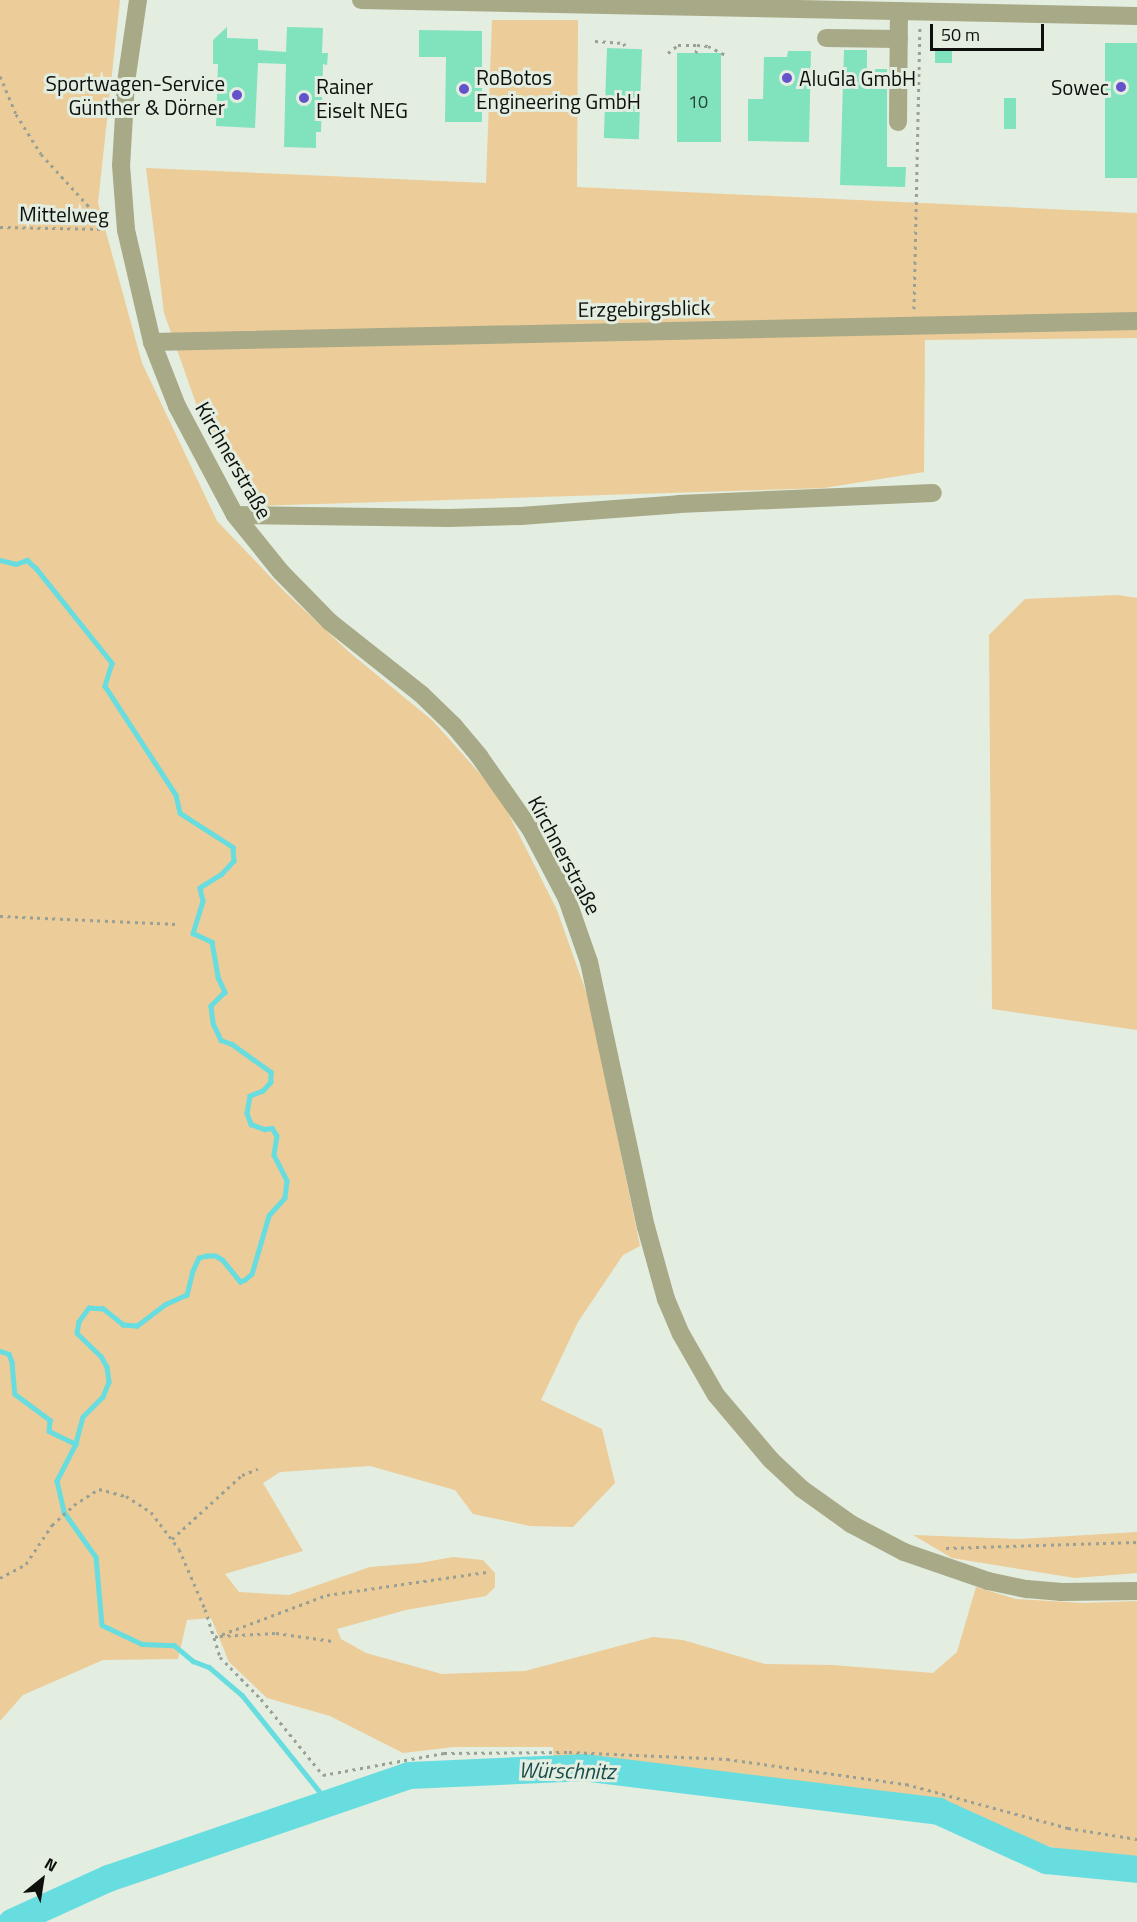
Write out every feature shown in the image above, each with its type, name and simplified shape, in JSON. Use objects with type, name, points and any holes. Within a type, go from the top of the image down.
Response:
[{"type":"street","name":"Kirchnerstraße","points":[[138,0],[126,82],[121,165],[126,230],[152,342],[192,438],[235,515],[308,602],[355,643],[422,695],[454,726],[485,764],[531,830],[567,898],[589,962],[646,1227],[666,1299],[681,1335],[716,1395],[743,1430],[802,1489],[851,1524],[904,1552],[988,1581],[1027,1589],[1062,1592],[1137,1591]]},
{"type":"street","points":[[361,0],[899,11],[920,11],[940,6],[1137,16]]},
{"type":"street","points":[[898,122],[899,11]]},
{"type":"street","points":[[826,38],[899,39]]},
{"type":"street","name":"Erzgebirgsblick","points":[[152,342],[1137,321]]},
{"type":"street","points":[[235,515],[449,518],[521,516],[679,504],[933,493]]},
{"type":"path","points":[[913,324],[920,11]]},
{"type":"path","points":[[596,41],[624,43],[625,48]]},
{"type":"path","points":[[668,53],[678,45],[697,45],[708,46],[726,55]]},
{"type":"path","points":[[696,53],[697,45]]},
{"type":"path","points":[[0,76],[16,114],[41,154],[103,222],[104,230]]},
{"type":"path","name":"Mittelweg","points":[[0,227],[126,230]]},
{"type":"path","points":[[0,915],[177,924]]},
{"type":"path","points":[[172,1539],[242,1475],[258,1469]]},
{"type":"path","points":[[0,1578],[26,1564],[52,1525],[74,1505],[99,1490],[126,1496],[152,1512],[189,1567],[220,1657],[261,1699],[323,1775],[444,1753],[569,1752],[727,1759],[906,1784],[1068,1828],[1137,1839]]},
{"type":"path","points":[[949,1553],[938,1549],[1137,1542]]},
{"type":"path","points":[[215,1637],[327,1595],[486,1572]]},
{"type":"path","points":[[215,1637],[276,1633],[332,1641]]},
{"type":"shaded area","points":[[0,0],[120,0],[98,203],[142,363],[217,521],[284,591],[349,652],[433,721],[499,795],[557,910],[589,1000],[640,1246],[623,1255],[578,1322],[541,1400],[602,1429],[615,1483],[573,1527],[530,1526],[473,1514],[455,1490],[370,1466],[280,1472],[263,1483],[303,1551],[225,1574],[239,1592],[289,1595],[370,1567],[420,1563],[453,1557],[483,1560],[495,1573],[495,1587],[486,1596],[406,1610],[337,1629],[341,1639],[366,1653],[442,1674],[525,1671],[653,1637],[683,1640],[765,1664],[832,1665],[933,1673],[957,1652],[976,1587],[1016,1599],[1084,1603],[1137,1601],[1137,1860],[1086,1855],[1047,1846],[946,1809],[911,1801],[734,1778],[685,1768],[646,1771],[593,1763],[554,1763],[553,1747],[454,1747],[403,1753],[330,1716],[267,1698],[229,1662],[211,1618],[187,1620],[178,1659],[103,1660],[23,1695],[0,1721]]},
{"type":"shaded area","points":[[492,20],[578,20],[577,187],[1137,213],[1137,338],[925,340],[924,472],[824,488],[254,506],[198,409],[164,313],[146,168],[486,183]]},
{"type":"shaded area","points":[[1118,595],[1137,598],[1137,1030],[992,1009],[989,635],[1025,599]]},
{"type":"shaded area","points":[[1137,1532],[1137,1573],[1075,1578],[952,1558],[913,1535],[1020,1539]]},
{"type":"building","points":[[227,27],[227,38],[258,39],[258,50],[286,52],[287,27],[323,28],[322,53],[328,53],[327,65],[323,64],[321,132],[316,132],[316,148],[284,147],[286,64],[258,63],[255,128],[216,126],[218,64],[213,64],[213,40]]},
{"type":"building","name":"RoBotos Engineering GmbH","points":[[419,30],[482,31],[482,122],[445,122],[446,57],[419,57]]},
{"type":"building","name":"Sowec","points":[[1105,43],[1137,43],[1137,178],[1105,178]]},
{"type":"building","points":[[607,48],[642,49],[639,139],[604,138]]},
{"type":"building","points":[[844,50],[867,50],[867,69],[887,69],[887,167],[906,167],[905,187],[840,185]]},
{"type":"building","points":[[935,50],[952,50],[952,63],[935,63]]},
{"type":"building","name":"AluGla GmbH","points":[[788,51],[811,51],[809,142],[748,141],[748,99],[763,99],[764,57],[787,57]]},
{"type":"building","points":[[677,53],[721,53],[721,142],[677,142]]},
{"type":"building","points":[[1004,98],[1016,98],[1016,129],[1004,129]]},
{"type":"waterway","points":[[0,560],[16,564],[27,560],[36,568],[112,663],[105,686],[176,795],[180,813],[233,847],[234,861],[222,874],[200,888],[203,901],[193,933],[212,942],[218,977],[225,992],[211,1006],[213,1023],[221,1040],[232,1044],[271,1072],[271,1082],[263,1091],[250,1096],[247,1113],[251,1124],[264,1129],[272,1128],[277,1136],[274,1155],[287,1181],[285,1198],[269,1216],[252,1274],[245,1280],[240,1282],[222,1260],[215,1256],[199,1258],[187,1295],[165,1305],[137,1326],[123,1325],[103,1309],[89,1308],[79,1322],[77,1333],[101,1356],[107,1367],[109,1382],[103,1397],[83,1417],[76,1444],[57,1481],[64,1512],[96,1557],[102,1625],[142,1644],[174,1645],[193,1661],[209,1667],[242,1695],[328,1802]]},
{"type":"waterway","points":[[0,1351],[9,1354],[12,1362],[15,1394],[50,1420],[49,1431],[76,1444]]},
{"type":"waterway","name":"Würschnitz","points":[[11,1922],[108,1878],[409,1775],[582,1767],[938,1811],[1046,1860],[1137,1869]]},
{"type":"place","name":"AluGla GmbH","points":[[787,78]]},
{"type":"place","name":"Sowec","points":[[1121,87]]},
{"type":"place","name":"RoBotos Engineering GmbH","points":[[464,89]]},
{"type":"place","name":"Sportwagen-Service Günther & Dörner","points":[[237,95]]},
{"type":"place","name":"Rainer Eiselt NEG","points":[[304,98]]}]
